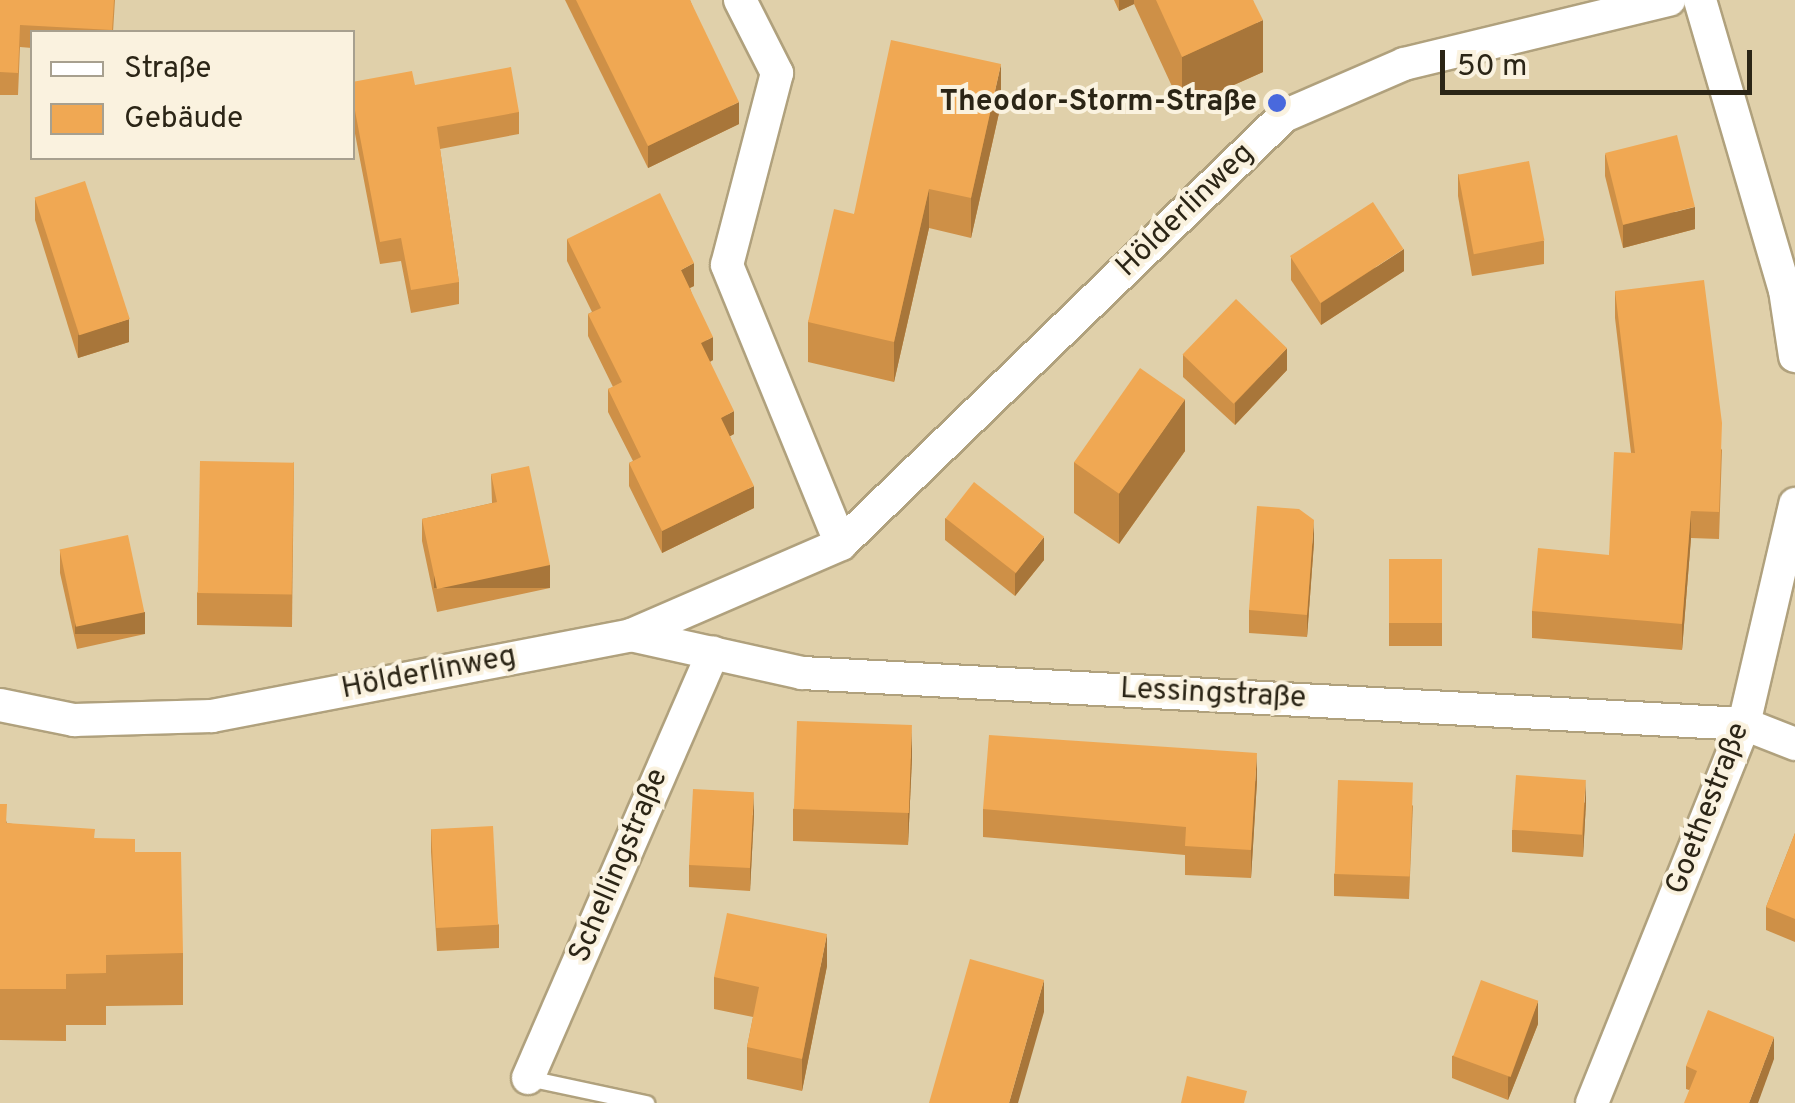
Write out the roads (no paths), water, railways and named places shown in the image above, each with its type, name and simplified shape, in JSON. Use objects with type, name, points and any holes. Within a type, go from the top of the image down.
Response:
[{"type":"street","points":[[740,0],[777,73],[727,265],[840,544]]},
{"type":"street","name":"Hölderlinweg","points":[[0,705],[74,720],[212,716],[630,635],[840,544],[1284,116],[1404,64],[1669,0]]},
{"type":"street","points":[[1700,0],[1786,290],[1795,356]]},
{"type":"street","name":"Goethestraße","points":[[1592,1103],[1744,724],[1795,504]]},
{"type":"street","name":"Lessingstraße","points":[[630,635],[802,673],[1744,724],[1795,744]]},
{"type":"street","name":"Schellingstraße","points":[[528,1078],[713,653]]},
{"type":"lane","points":[[528,1078],[646,1103]]},
{"type":"place","name":"Theodor-Storm-Straße","points":[[1277,103]]}]
